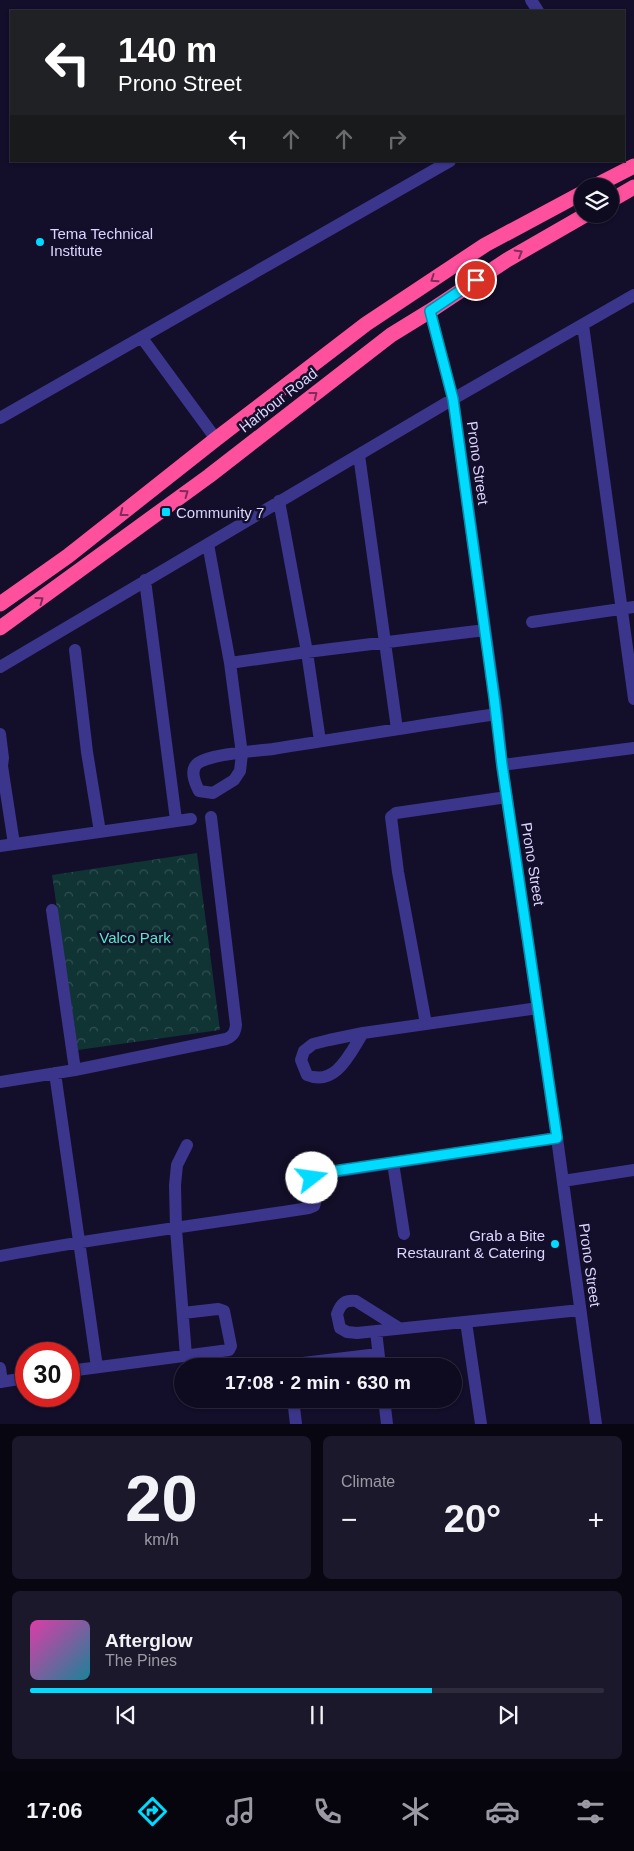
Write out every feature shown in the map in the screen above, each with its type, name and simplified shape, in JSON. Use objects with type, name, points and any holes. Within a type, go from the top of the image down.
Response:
[{"type":"highway","points":[[611,178],[634,166]]},
{"type":"highway","points":[[619,196],[634,187]]},
{"type":"highway","name":"Harbour Road","points":[[0,604],[68,556],[366,324],[485,245],[574,197]]},
{"type":"highway","name":"Harbour Road","points":[[0,628],[209,476],[391,335],[507,260],[574,221]]},
{"type":"street","points":[[0,418],[448,162]]},
{"type":"street","points":[[0,667],[279,501],[634,295]]},
{"type":"street","name":"Prono Street","points":[[430,311],[453,399],[497,714],[502,765],[557,1138],[596,1424]]},
{"type":"street","points":[[583,325],[634,699]]},
{"type":"street","points":[[142,338],[216,439]]},
{"type":"street","points":[[358,455],[397,729]]},
{"type":"street","points":[[279,501],[307,652],[320,741]]},
{"type":"street","points":[[208,544],[230,663],[242,754],[497,714]]},
{"type":"street","points":[[145,580],[176,820]]},
{"type":"street","points":[[532,622],[634,607]]},
{"type":"street","points":[[230,663],[485,630]]},
{"type":"street","points":[[75,650],[87,752],[100,832]]},
{"type":"street","points":[[0,734],[2,766],[14,844]]},
{"type":"street","points":[[502,765],[634,748]]},
{"type":"street","points":[[426,1024],[400,881],[391,817],[396,813],[507,797]]},
{"type":"street","points":[[0,1082],[75,1070],[226,1039],[235,1032],[236,1025],[211,817]]},
{"type":"street","points":[[0,846],[191,819]]},
{"type":"street","points":[[52,910],[75,1070]]},
{"type":"street","points":[[363,1033],[342,1066],[336,1071],[326,1077],[314,1078],[307,1075],[301,1060],[304,1051],[313,1044],[363,1033],[538,1008]]},
{"type":"street","points":[[55,1073],[97,1367]]},
{"type":"street","points":[[0,1256],[78,1241],[176,1229],[312,1207],[315,1203],[313,1175],[557,1138]]},
{"type":"street","points":[[186,1356],[176,1229],[175,1185],[177,1165],[187,1144]]},
{"type":"street","points":[[393,1163],[404,1234]]},
{"type":"street","points":[[563,1181],[634,1170]]},
{"type":"street","points":[[399,1328],[356,1301],[348,1300],[342,1303],[337,1314],[340,1328],[357,1334],[580,1310]]},
{"type":"street","points":[[80,1369],[226,1351],[231,1346],[224,1311],[218,1309],[183,1313]]},
{"type":"street","points":[[466,1322],[481,1424]]},
{"type":"street","points":[[376,1331],[379,1358]]},
{"type":"street","points":[[0,1368],[1,1382],[15,1380]]},
{"type":"street","points":[[294,1408],[296,1424]]},
{"type":"street","points":[[385,1408],[387,1424]]},
{"type":"green space","name":"Valco Park","points":[[197,853],[220,1030],[78,1050],[52,875]]},
{"type":"place","name":"Tema Technical Institute","points":[[40,242]]},
{"type":"place","name":"Community 7","points":[[166,512]]},
{"type":"place","name":"Grab a Bite Restaurant & Catering","points":[[555,1244]]},
{"type":"route","points":[[312,1178],[313,1175],[341,1170],[557,1138],[502,765],[453,399],[430,311],[476,280]]}]
